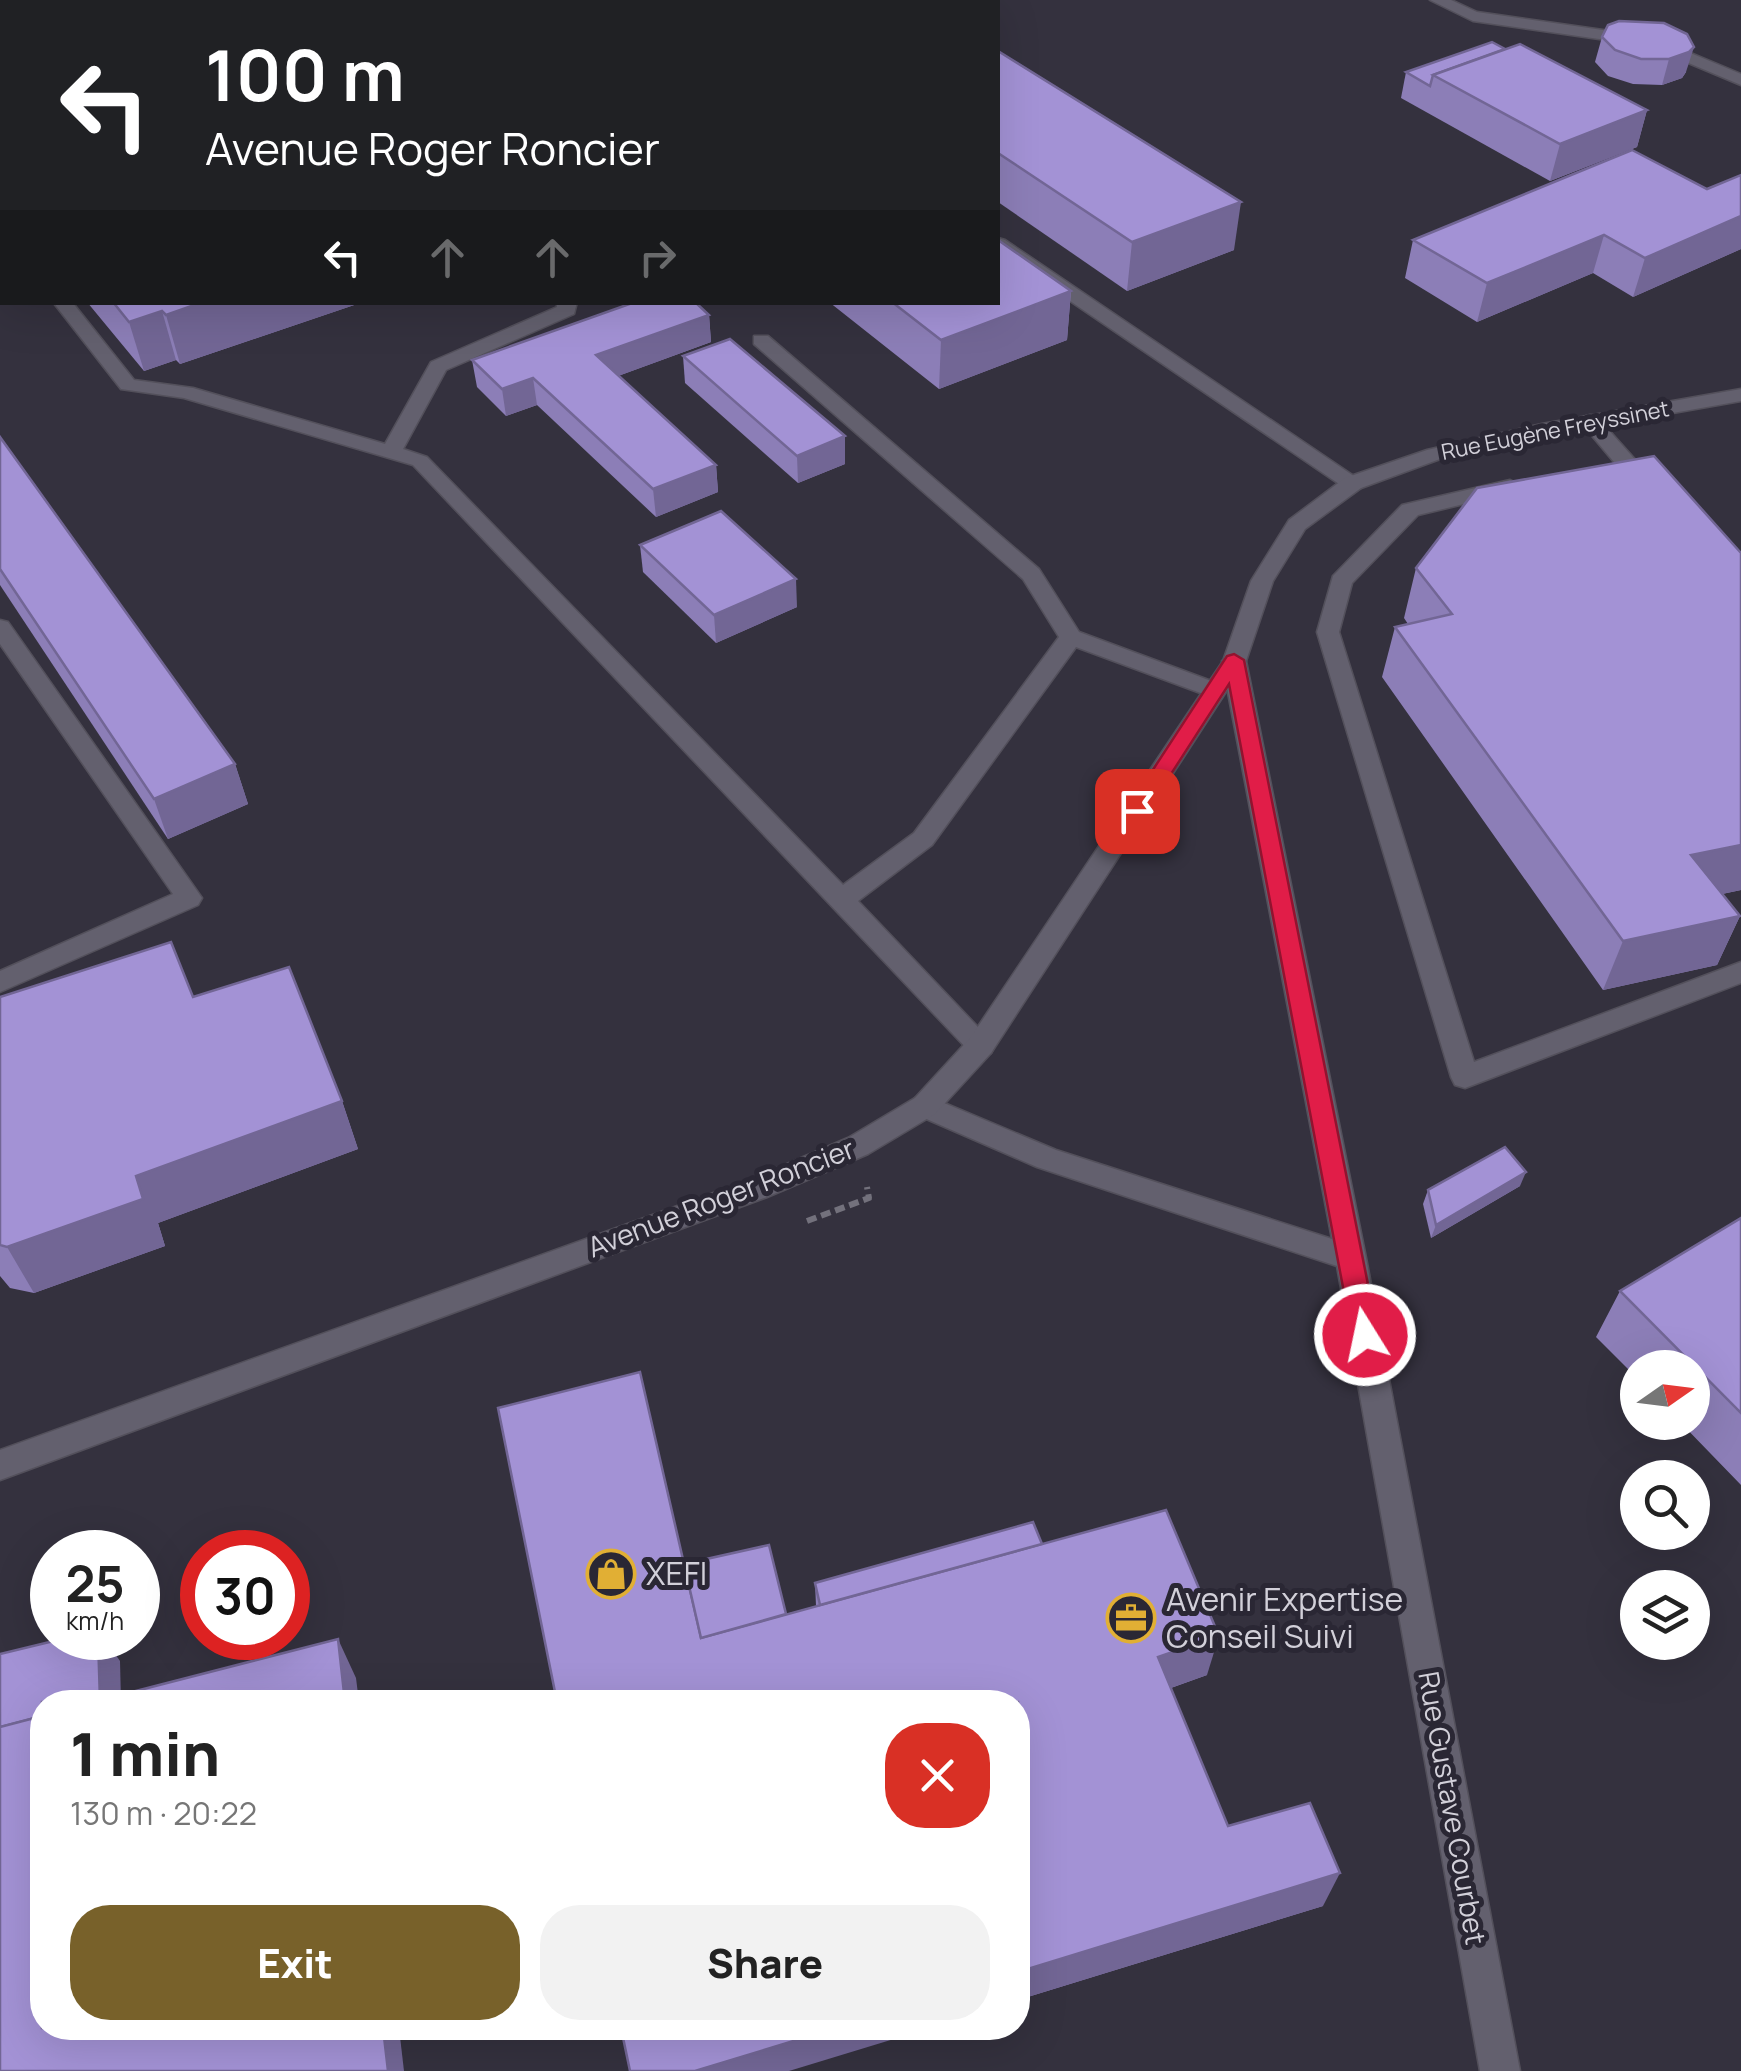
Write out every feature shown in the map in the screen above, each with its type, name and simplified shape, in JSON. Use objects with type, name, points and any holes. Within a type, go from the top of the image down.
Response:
[{"type":"street","points":[[1438,0],[1473,16],[1652,42],[1741,80]]},
{"type":"street","points":[[1000,245],[1352,484]]},
{"type":"street","points":[[64,305],[128,385],[186,392],[420,461],[981,1045]]},
{"type":"street","points":[[391,452],[438,366],[567,310],[568,305]]},
{"type":"street","points":[[761,340],[1031,574],[1070,637],[1214,690]]},
{"type":"street","name":"Rue Eugène Freyssinet","points":[[1234,660],[1262,581],[1297,526],[1352,484],[1434,454],[1741,395]]},
{"type":"street","points":[[1590,422],[1666,508]]},
{"type":"street","points":[[1594,473],[1630,467]]},
{"type":"street","points":[[1540,481],[1485,490],[1410,510],[1341,581],[1328,632],[1466,1077],[1741,972]]},
{"type":"street","points":[[0,627],[189,898],[0,982]]},
{"type":"street","points":[[842,900],[923,839],[1070,637]]},
{"type":"street","name":"Avenue Roger Roncier","points":[[0,1464],[758,1189],[858,1146],[925,1106],[981,1045],[1234,660]]},
{"type":"street","name":"Rue Gustave Courbet","points":[[1234,660],[1350,1258],[1500,2071]]},
{"type":"street","points":[[925,1106],[1047,1159],[1350,1258]]},
{"type":"building","points":[[1619,21],[1664,23],[1687,34],[1694,47],[1669,59],[1641,59],[1615,50],[1602,37],[1608,25]]},
{"type":"building","points":[[1492,42],[1505,49],[1433,75],[1430,86],[1406,72]]},
{"type":"building","points":[[1520,44],[1647,110],[1560,144],[1433,75]]},
{"type":"building","points":[[1000,52],[1241,202],[1132,242],[1000,154]]},
{"type":"building","points":[[1632,150],[1707,189],[1741,175],[1741,216],[1645,258],[1604,235],[1487,283],[1413,240]]},
{"type":"building","points":[[1000,241],[1071,291],[941,340],[896,305],[1000,305]]},
{"type":"building","points":[[115,305],[194,305],[166,315],[162,311],[129,322]]},
{"type":"building","points":[[627,305],[698,305],[709,315],[596,355],[716,465],[653,489],[533,378],[502,389],[472,360]]},
{"type":"building","points":[[730,339],[845,436],[797,456],[683,356]]},
{"type":"building","points":[[0,437],[235,764],[154,799],[0,569]]},
{"type":"building","points":[[1654,456],[1741,553],[1741,845],[1691,855],[1740,916],[1623,941],[1395,627],[1452,614],[1416,568],[1477,488]]},
{"type":"building","points":[[721,511],[796,579],[714,615],[640,545]]},
{"type":"building","points":[[171,942],[193,997],[289,967],[342,1101],[136,1176],[143,1199],[7,1247],[0,1245],[0,997]]},
{"type":"building","points":[[1505,1147],[1526,1172],[1436,1225],[1428,1190]]},
{"type":"building","points":[[1741,1218],[1741,1413],[1710,1382],[1710,1350],[1679,1350],[1620,1291]]},
{"type":"building","points":[[640,1372],[701,1638],[1166,1510],[1219,1636],[1158,1657],[1228,1826],[1310,1803],[1340,1873],[1030,1968],[1030,1690],[555,1690],[498,1408]]},
{"type":"building","points":[[1033,1522],[1042,1544],[820,1605],[815,1583]]},
{"type":"building","points":[[769,1545],[786,1614],[701,1638],[684,1564]]},
{"type":"building","points":[[338,1639],[344,1690],[140,1690],[256,1660],[310,1660],[310,1646]]},
{"type":"building","points":[[30,1647],[30,1660],[99,1660],[100,1690],[30,1690],[30,1719],[0,1727],[0,1654]]},
{"type":"building","points":[[30,1719],[30,2040],[384,2040],[388,2071],[0,2071],[0,1727]]},
{"type":"building","points":[[624,2040],[797,2040],[695,2071],[630,2071]]},
{"type":"place","name":"XEFI","points":[[611,1574]]},
{"type":"place","name":"Avenir Expertise Conseil Suivi","points":[[1131,1618]]},
{"type":"route","points":[[1137,811],[1234,660],[1365,1335]]}]
